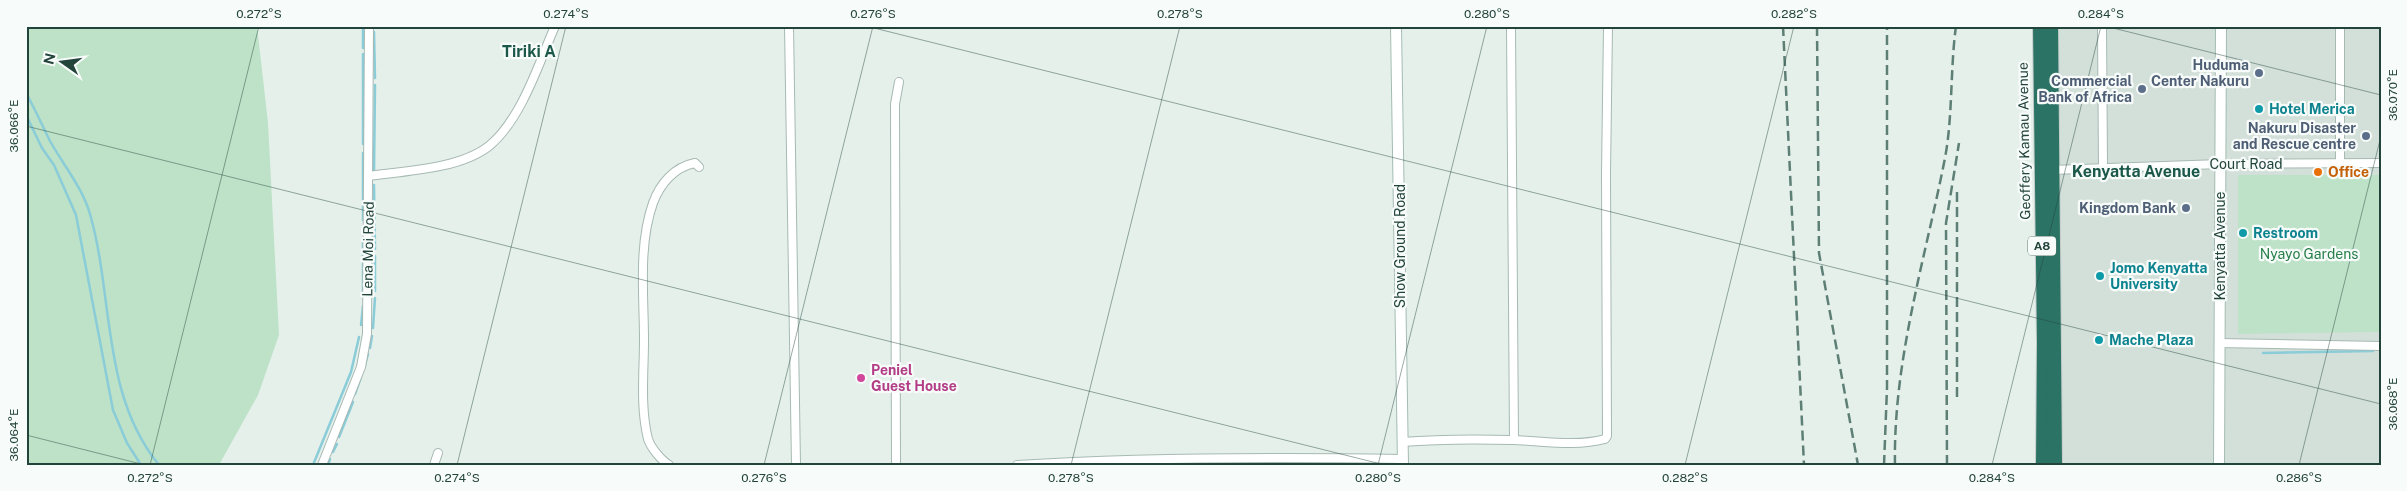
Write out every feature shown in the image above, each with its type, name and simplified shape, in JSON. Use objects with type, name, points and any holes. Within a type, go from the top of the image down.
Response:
[{"type":"highway","name":"Geoffery Kamau Avenue","points":[[2040,26],[2044,343],[2043,465]]},
{"type":"highway","name":"Geoffery Kamau Avenue","points":[[2051,26],[2055,465]]},
{"type":"street","name":"Lena Moi Road","points":[[322,465],[360,367],[367,334],[369,26]]},
{"type":"street","points":[[368,176],[429,168],[460,160],[488,147],[503,133],[513,116],[532,79],[555,26]]},
{"type":"street","points":[[789,26],[796,465]]},
{"type":"street","name":"Show Ground Road","points":[[1396,26],[1403,462]]},
{"type":"street","points":[[1511,26],[1514,440]]},
{"type":"street","points":[[1402,442],[1514,440],[1570,443],[1594,442],[1606,439],[1608,26]]},
{"type":"street","points":[[2102,26],[2104,167]]},
{"type":"street","name":"Kenyatta Avenue","points":[[2218,465],[2221,26]]},
{"type":"street","points":[[2340,26],[2340,164]]},
{"type":"street","points":[[896,465],[895,104],[899,82]]},
{"type":"street","name":"Court Road","points":[[2052,170],[2220,164],[2381,163]]},
{"type":"street","points":[[670,465],[656,452],[648,440],[644,401],[644,254],[648,220],[662,184],[686,165],[695,164],[699,167]]},
{"type":"street","points":[[2219,343],[2381,346]]},
{"type":"street","points":[[434,465],[438,453]]},
{"type":"street","points":[[1017,465],[1133,458],[1271,457],[1403,462]]},
{"type":"shaded area","points":[[2054,26],[2381,26],[2381,465],[2056,465]]},
{"type":"green space","points":[[26,26],[257,26],[268,123],[279,335],[258,395],[219,465],[26,465]]},
{"type":"green space","name":"Nyayo Gardens","points":[[2238,175],[2381,175],[2381,332],[2238,334]]},
{"type":"waterway","points":[[363,26],[363,48]]},
{"type":"waterway","points":[[374,32],[375,78]]},
{"type":"waterway","points":[[363,54],[363,144]]},
{"type":"waterway","points":[[374,173],[375,85]]},
{"type":"waterway","points":[[26,93],[50,141],[87,204],[103,279],[118,377],[127,408],[140,437],[159,465]]},
{"type":"waterway","points":[[26,115],[42,148],[54,165],[76,215],[113,410],[127,443],[141,465]]},
{"type":"waterway","points":[[363,153],[363,220]]},
{"type":"waterway","points":[[374,185],[375,249]]},
{"type":"waterway","points":[[363,227],[363,233]]},
{"type":"waterway","points":[[363,241],[363,295]]},
{"type":"waterway","points":[[375,256],[375,291]]},
{"type":"waterway","points":[[373,328],[375,298]]},
{"type":"waterway","points":[[361,325],[363,306]]},
{"type":"waterway","points":[[370,348],[372,336]]},
{"type":"waterway","points":[[313,465],[351,372],[359,337]]},
{"type":"waterway","points":[[2263,353],[2373,351]]},
{"type":"waterway","points":[[365,365],[368,354]]},
{"type":"waterway","points":[[355,394],[361,377]]},
{"type":"waterway","points":[[339,437],[353,402]]},
{"type":"waterway","points":[[333,452],[337,444]]},
{"type":"waterway","points":[[328,465],[330,459]]},
{"type":"railway","points":[[1783,26],[1804,465]]},
{"type":"railway","points":[[1817,26],[1819,253],[1858,465]]},
{"type":"railway","points":[[1884,465],[1887,388],[1887,26]]},
{"type":"railway","points":[[1895,465],[1899,388],[1905,349],[1948,142],[1956,26]]},
{"type":"railway","points":[[1947,465],[1946,223],[1959,143]]},
{"type":"railway","points":[[1957,192],[1957,397]]},
{"type":"place","name":"Huduma Center Nakuru","points":[[2259,73]]},
{"type":"place","name":"Commercial Bank of Africa","points":[[2142,89]]},
{"type":"place","name":"Hotel Merica","points":[[2259,109]]},
{"type":"place","name":"Nakuru Disaster and Rescue centre","points":[[2366,136]]},
{"type":"place","name":"Office","points":[[2318,172]]},
{"type":"place","name":"Kingdom Bank","points":[[2186,208]]},
{"type":"place","name":"Restroom","points":[[2243,233]]},
{"type":"place","name":"Jomo Kenyatta University","points":[[2100,276]]},
{"type":"place","name":"Mache Plaza","points":[[2099,340]]},
{"type":"place","name":"Peniel Guest House","points":[[861,378]]},
{"type":"district","name":"Tiriki A","points":[[529,51]]},
{"type":"district","name":"Kenyatta Avenue","points":[[2136,171]]}]
